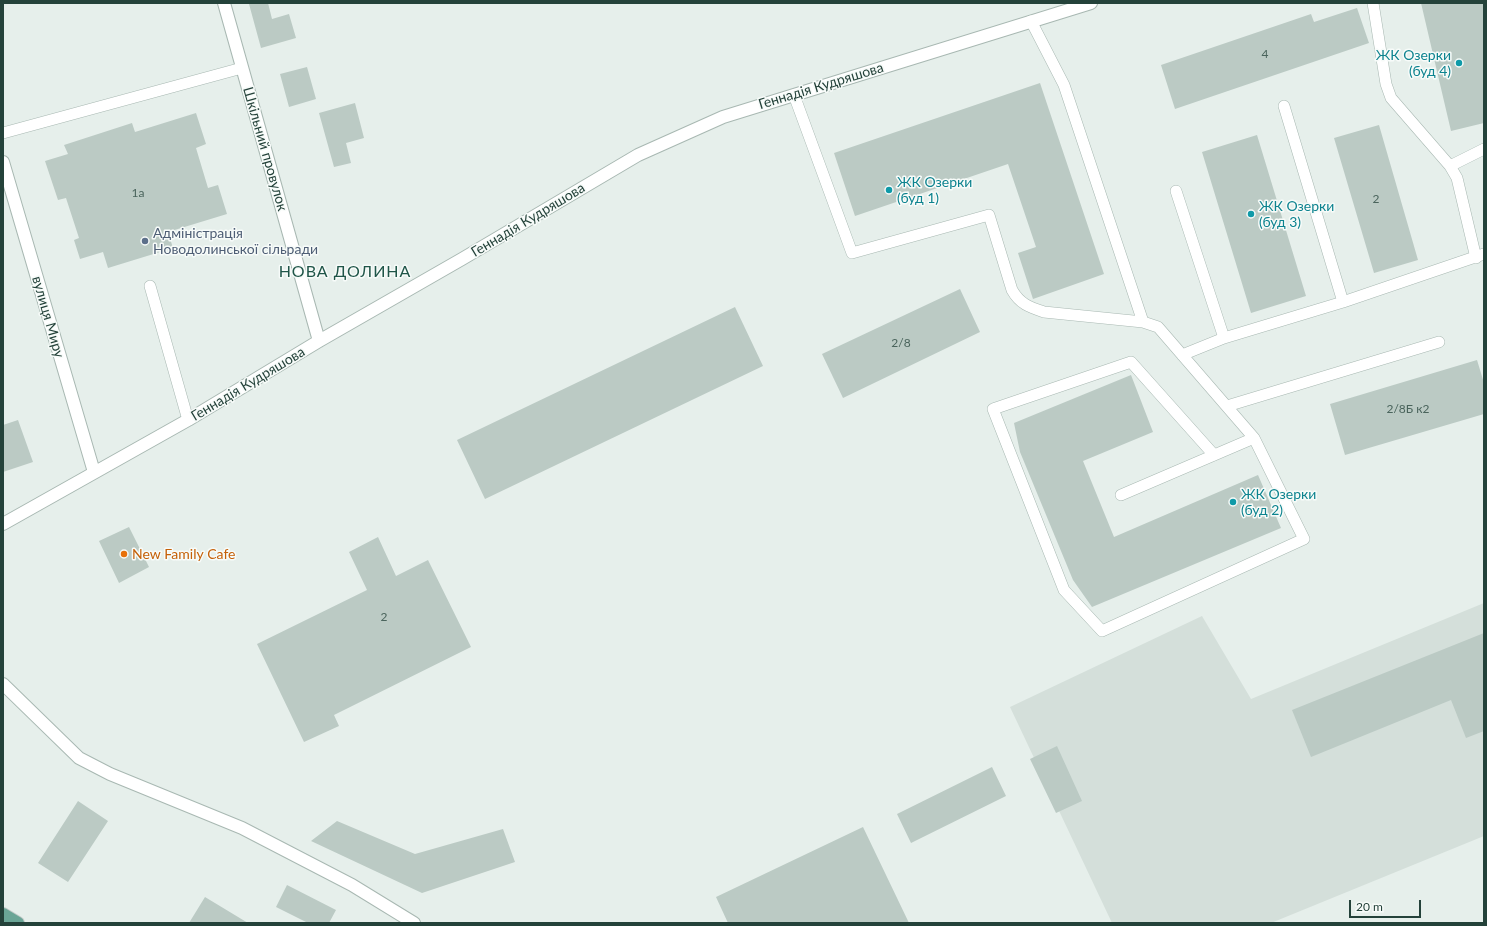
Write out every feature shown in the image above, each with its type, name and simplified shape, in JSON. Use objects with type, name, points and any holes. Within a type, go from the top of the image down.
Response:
[{"type":"main road","points":[[3,914],[18,923]]},
{"type":"street","name":"Шкільний провулок","points":[[224,3],[319,341]]},
{"type":"street","name":"Геннадія Кудряшова","points":[[3,524],[188,420],[319,341],[638,155],[723,117],[1091,3]]},
{"type":"street","name":"вулиця Миру","points":[[3,162],[94,472]]},
{"type":"street","points":[[3,684],[79,758],[110,774],[242,828],[352,885],[414,923]]},
{"type":"lane","points":[[1182,355],[1224,338],[1344,302],[1480,256],[1457,178],[1450,166],[1391,98],[1386,84],[1373,3]]},
{"type":"lane","points":[[1031,21],[1064,86],[1143,322]]},
{"type":"lane","points":[[3,133],[242,68]]},
{"type":"lane","points":[[794,95],[852,253],[988,215],[1012,290],[1018,300],[1030,308],[1044,312],[1143,322],[1158,327],[1254,438],[1304,538],[1102,631],[1064,590],[993,409],[1131,362],[1214,455]]},
{"type":"lane","points":[[1284,106],[1344,302]]},
{"type":"lane","points":[[1450,166],[1484,149]]},
{"type":"lane","points":[[1176,191],[1224,338]]},
{"type":"lane","points":[[150,286],[188,420]]},
{"type":"lane","points":[[1226,406],[1439,342]]},
{"type":"lane","points":[[1121,495],[1254,438]]},
{"type":"shaded area","points":[[1484,603],[1484,836],[1271,923],[1112,923],[1010,707],[1202,616],[1251,699]]},
{"type":"building","points":[[268,3],[272,19],[289,14],[296,38],[261,48],[249,4]]},
{"type":"building","name":"ЖК Озерки (буд 4)","points":[[1421,3],[1484,3],[1484,123],[1451,131]]},
{"type":"building","points":[[1357,8],[1369,43],[1175,109],[1161,65],[1311,14],[1314,22]]},
{"type":"building","points":[[307,67],[316,99],[289,107],[280,74]]},
{"type":"building","name":"ЖК Озерки (буд 1)","points":[[1040,83],[1104,274],[1033,299],[1018,253],[1036,247],[1008,164],[855,216],[834,153]]},
{"type":"building","points":[[355,103],[364,138],[346,143],[351,163],[334,167],[319,113]]},
{"type":"building","points":[[196,113],[206,144],[196,148],[208,188],[218,185],[227,214],[168,232],[173,248],[108,268],[103,252],[80,259],[74,240],[79,238],[66,198],[58,200],[45,161],[68,154],[64,145],[132,123],[135,132]]},
{"type":"building","points":[[1379,125],[1418,260],[1374,273],[1334,138]]},
{"type":"building","name":"ЖК Озерки (буд 3)","points":[[1257,135],[1306,296],[1251,313],[1202,152]]},
{"type":"building","points":[[960,289],[980,332],[843,398],[822,354]]},
{"type":"building","points":[[735,307],[763,366],[485,499],[457,440]]},
{"type":"building","points":[[1477,360],[1484,383],[1484,414],[1345,455],[1330,404]]},
{"type":"building","name":"ЖК Озерки (буд 2)","points":[[1131,375],[1153,432],[1083,461],[1114,537],[1258,475],[1281,528],[1092,607],[1073,580],[1020,452],[1014,423]]},
{"type":"building","points":[[18,420],[33,462],[3,472],[3,425]]},
{"type":"building","name":"New Family Cafe","points":[[129,527],[149,567],[119,583],[99,541]]},
{"type":"building","points":[[378,537],[396,576],[428,560],[471,647],[334,715],[339,726],[304,742],[257,644],[367,590],[349,552]]},
{"type":"building","points":[[1484,633],[1484,731],[1466,738],[1451,700],[1311,757],[1292,710]]},
{"type":"building","points":[[1057,746],[1082,801],[1056,813],[1030,759]]},
{"type":"building","points":[[992,767],[1006,796],[911,843],[897,814]]},
{"type":"building","points":[[78,801],[108,821],[68,882],[38,863]]},
{"type":"building","points":[[337,821],[415,854],[503,829],[515,862],[422,893],[311,841]]},
{"type":"building","points":[[863,827],[909,923],[728,923],[716,897]]},
{"type":"building","points":[[287,885],[336,910],[329,923],[308,923],[276,907]]},
{"type":"building","points":[[205,897],[248,923],[189,923]]},
{"type":"place","name":"ЖК Озерки (буд 4)","points":[[1459,63]]},
{"type":"place","name":"ЖК Озерки (буд 1)","points":[[889,190]]},
{"type":"place","name":"ЖК Озерки (буд 3)","points":[[1251,214]]},
{"type":"place","name":"Адміністрація Новодолинської сільради","points":[[145,241]]},
{"type":"place","name":"ЖК Озерки (буд 2)","points":[[1233,502]]},
{"type":"place","name":"New Family Cafe","points":[[124,554]]},
{"type":"district","name":"НОВА ДОЛИНА","points":[[345,272]]}]
